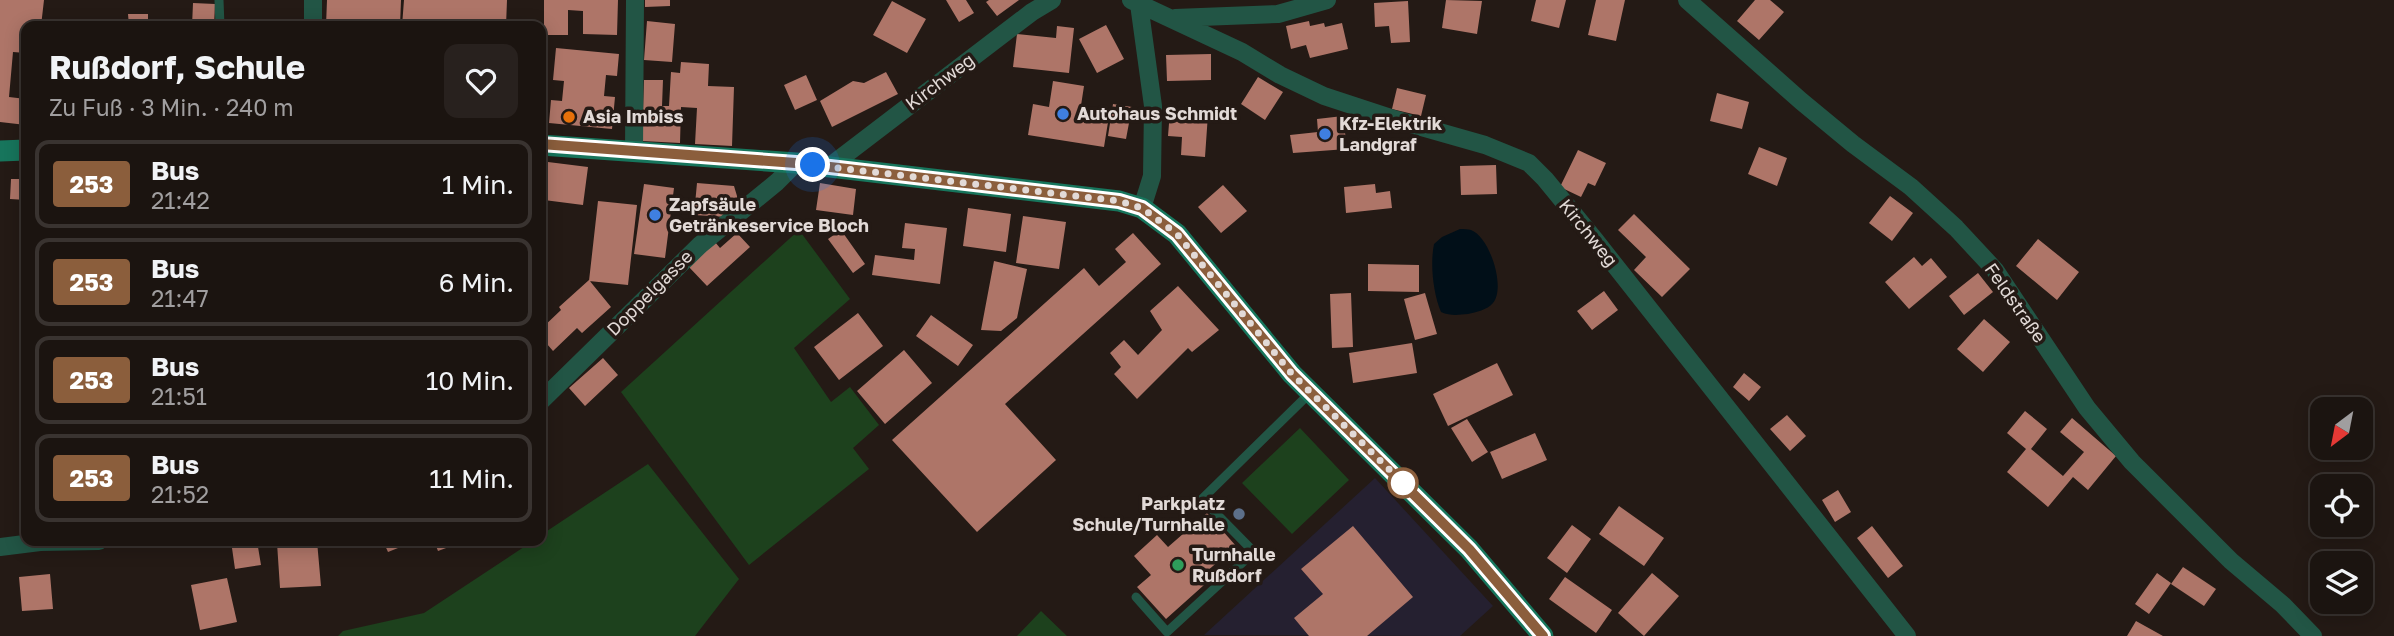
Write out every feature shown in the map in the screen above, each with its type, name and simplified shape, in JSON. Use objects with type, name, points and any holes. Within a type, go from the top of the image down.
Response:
[{"type":"main road","points":[[546,145],[796,163],[1119,201],[1142,208],[1177,234],[1310,393],[1469,549],[1543,636]]},
{"type":"main road","points":[[0,151],[21,150]]},
{"type":"street","points":[[313,0],[313,21]]},
{"type":"street","points":[[634,150],[635,0]]},
{"type":"street","name":"Kirchweg","points":[[829,167],[1031,12],[1052,0]]},
{"type":"street","points":[[1171,18],[1278,13],[1327,0]]},
{"type":"street","name":"Feldstraße","points":[[1687,0],[1812,110],[1911,187],[1956,228],[1995,270],[2087,408],[2132,462],[2231,561],[2283,605],[2313,636]]},
{"type":"street","name":"Kirchweg","points":[[1135,2],[1242,52],[1280,75],[1324,96],[1485,145],[1529,163],[1603,250],[1907,636]]},
{"type":"street","name":"Kirchweg","points":[[1135,2],[1153,106],[1152,176],[1142,208]]},
{"type":"street","name":"Doppelgasse","points":[[546,396],[699,245],[777,182],[796,163]]},
{"type":"street","points":[[0,547],[21,544]]},
{"type":"lane","points":[[219,0],[220,21]]},
{"type":"lane","points":[[1136,597],[1167,632],[1254,552],[1202,499],[1310,393]]},
{"type":"shaded area","points":[[1460,229],[1471,230],[1478,235],[1490,252],[1497,275],[1497,296],[1493,303],[1481,310],[1451,315],[1441,312],[1438,304],[1432,260],[1434,244]]},
{"type":"shaded area","points":[[1375,478],[1493,606],[1460,636],[1204,635]]},
{"type":"green space","points":[[799,230],[850,299],[794,348],[831,402],[850,387],[879,425],[853,448],[869,469],[749,565],[621,392]]},
{"type":"green space","points":[[1300,428],[1349,480],[1292,534],[1242,483]]},
{"type":"green space","points":[[648,464],[739,579],[695,636],[338,636],[343,631],[424,613],[525,546],[546,546],[546,532]]},
{"type":"green space","points":[[1041,611],[1067,636],[1017,636]]},
{"type":"building","points":[[0,0],[44,0],[42,21],[21,21],[21,53],[13,52],[9,97],[21,98],[21,124],[0,122]]},
{"type":"building","points":[[327,0],[401,0],[400,21],[326,21]]},
{"type":"building","points":[[404,0],[507,0],[506,21],[402,21]]},
{"type":"building","points":[[544,0],[618,0],[617,35],[583,34],[583,11],[568,10],[568,35],[546,35]]},
{"type":"building","points":[[645,0],[670,0],[670,6],[645,7]]},
{"type":"building","points":[[946,0],[966,0],[974,13],[959,22]]},
{"type":"building","points":[[1019,0],[997,16],[986,2]]},
{"type":"building","points":[[1446,0],[1482,1],[1477,34],[1442,28]]},
{"type":"building","points":[[1536,0],[1566,0],[1559,28],[1531,21]]},
{"type":"building","points":[[1596,0],[1625,0],[1616,41],[1588,35]]},
{"type":"building","points":[[1755,0],[1770,0],[1784,12],[1759,40],[1737,21]]},
{"type":"building","points":[[892,1],[926,19],[907,53],[873,35]]},
{"type":"building","points":[[1408,1],[1410,42],[1391,43],[1389,26],[1375,27],[1374,3]]},
{"type":"building","points":[[193,3],[215,4],[214,21],[192,21]]},
{"type":"building","points":[[128,14],[148,14],[148,21],[129,21]]},
{"type":"building","points":[[647,21],[675,24],[672,62],[644,60]]},
{"type":"building","points":[[1309,21],[1310,26],[1324,23],[1325,27],[1342,23],[1348,49],[1310,58],[1306,45],[1291,49],[1286,26]]},
{"type":"building","points":[[1106,25],[1124,59],[1097,73],[1079,39]]},
{"type":"building","points":[[1057,26],[1074,28],[1069,73],[1013,67],[1017,34],[1056,38]]},
{"type":"building","points":[[556,48],[619,54],[617,76],[606,75],[604,96],[615,97],[612,129],[549,123],[551,100],[562,101],[564,81],[553,80]]},
{"type":"building","points":[[1211,54],[1211,80],[1167,81],[1166,55]]},
{"type":"building","points":[[681,62],[709,64],[708,86],[734,87],[732,146],[695,144],[697,108],[681,107],[680,143],[642,141],[644,80],[663,80],[662,106],[669,106],[671,72],[680,73]]},
{"type":"building","points":[[886,72],[898,94],[832,127],[820,101],[853,81],[864,83]]},
{"type":"building","points":[[806,75],[817,100],[795,110],[784,85]]},
{"type":"building","points":[[1258,77],[1283,92],[1265,120],[1241,104]]},
{"type":"building","name":"Autohaus Schmidt","points":[[1053,81],[1084,86],[1080,112],[1109,116],[1104,147],[1028,135],[1033,104],[1049,107]]},
{"type":"building","points":[[1397,88],[1426,95],[1421,116],[1392,109]]},
{"type":"building","points":[[1717,93],[1749,102],[1742,129],[1710,121]]},
{"type":"building","points":[[1113,104],[1132,107],[1126,139],[1108,136]]},
{"type":"building","points":[[1170,111],[1208,114],[1205,157],[1181,155],[1182,137],[1168,136]]},
{"type":"building","name":"Kfz-Elektrik Landgraf","points":[[1343,116],[1347,149],[1293,153],[1290,135],[1318,132],[1317,119]]},
{"type":"building","points":[[1759,147],[1787,158],[1777,186],[1748,174]]},
{"type":"building","points":[[1578,150],[1606,163],[1595,186],[1588,183],[1581,197],[1560,187]]},
{"type":"building","points":[[548,162],[588,167],[583,205],[546,200]]},
{"type":"building","points":[[1496,165],[1497,194],[1461,195],[1460,166]]},
{"type":"building","points":[[11,179],[21,179],[21,200],[10,199]]},
{"type":"building","points":[[697,183],[734,186],[740,206],[728,217],[694,215]]},
{"type":"building","points":[[820,183],[856,189],[853,215],[816,210]]},
{"type":"building","name":"Zapfsäule Getränkeservice Bloch","points":[[644,184],[674,188],[665,258],[634,254]]},
{"type":"building","points":[[1375,184],[1376,193],[1390,191],[1392,208],[1346,213],[1344,187]]},
{"type":"building","points":[[1223,185],[1247,211],[1221,233],[1198,207]]},
{"type":"building","points":[[1890,196],[1913,213],[1892,241],[1869,223]]},
{"type":"building","points":[[598,201],[637,205],[628,285],[589,281]]},
{"type":"building","points":[[968,208],[1011,214],[1006,252],[963,246]]},
{"type":"building","points":[[1634,214],[1690,269],[1662,297],[1634,270],[1646,257],[1618,230]]},
{"type":"building","points":[[1023,216],[1066,222],[1059,269],[1016,263]]},
{"type":"building","points":[[905,223],[947,228],[940,284],[872,275],[875,255],[914,260],[915,249],[902,248]]},
{"type":"building","points":[[841,230],[865,264],[853,273],[828,239]]},
{"type":"building","points":[[737,233],[750,247],[707,286],[688,266],[715,242],[720,248]]},
{"type":"building","points":[[1133,233],[1161,264],[1005,404],[1056,460],[977,532],[892,440],[1084,268],[1099,286],[1126,262],[1115,249]]},
{"type":"building","points":[[2038,239],[2079,272],[2057,300],[2016,266]]},
{"type":"building","points":[[1914,257],[1922,266],[1931,258],[1947,277],[1909,309],[1885,282]]},
{"type":"building","points":[[994,261],[1027,269],[1017,318],[1001,331],[981,330]]},
{"type":"building","points":[[1368,264],[1419,265],[1419,292],[1368,291]]},
{"type":"building","points":[[1978,273],[1993,292],[1964,315],[1949,296]]},
{"type":"building","points":[[589,280],[611,307],[582,333],[577,328],[553,351],[546,343],[546,324],[561,310],[559,307]]},
{"type":"building","points":[[1178,286],[1219,330],[1192,352],[1188,348],[1137,399],[1114,374],[1121,367],[1110,353],[1124,340],[1138,355],[1162,330],[1150,311]]},
{"type":"building","points":[[1604,291],[1618,310],[1592,330],[1577,311]]},
{"type":"building","points":[[1351,293],[1353,347],[1332,348],[1330,294]]},
{"type":"building","points":[[1425,293],[1437,334],[1415,340],[1404,299]]},
{"type":"building","points":[[858,313],[883,346],[839,380],[814,347]]},
{"type":"building","points":[[931,315],[973,345],[958,366],[916,336]]},
{"type":"building","points":[[1984,319],[2010,342],[1983,372],[1957,349]]},
{"type":"building","points":[[1412,343],[1417,373],[1353,383],[1349,353]]},
{"type":"building","points":[[904,350],[932,383],[885,424],[857,391]]},
{"type":"building","points":[[603,358],[618,375],[585,406],[569,388]]},
{"type":"building","points":[[1497,363],[1513,395],[1448,426],[1433,394]]},
{"type":"building","points":[[1744,373],[1761,387],[1749,401],[1733,387]]},
{"type":"building","points":[[2025,411],[2047,429],[2031,449],[2063,476],[2084,452],[2060,432],[2072,418],[2116,456],[2088,490],[2073,477],[2048,507],[2007,472],[2026,449],[2007,433]]},
{"type":"building","points":[[1787,415],[1806,436],[1790,451],[1770,429]]},
{"type":"building","points":[[1467,419],[1488,452],[1472,462],[1451,428]]},
{"type":"building","points":[[1535,433],[1547,460],[1502,479],[1490,452]]},
{"type":"building","points":[[1838,490],[1851,512],[1835,522],[1822,500]]},
{"type":"building","points":[[1619,506],[1664,538],[1644,566],[1599,534]]},
{"type":"building","name":"Turnhalle Rußdorf","points":[[1207,513],[1236,546],[1198,579],[1204,585],[1166,619],[1137,587],[1151,575],[1134,556],[1157,535],[1168,547]]},
{"type":"building","points":[[1572,525],[1591,539],[1567,573],[1547,558]]},
{"type":"building","points":[[1353,526],[1413,597],[1367,636],[1309,636],[1294,618],[1323,594],[1301,569]]},
{"type":"building","points":[[1872,526],[1903,566],[1888,578],[1857,538]]},
{"type":"building","points":[[232,546],[258,546],[261,565],[235,569]]},
{"type":"building","points":[[277,546],[317,546],[321,586],[280,588]]},
{"type":"building","points":[[385,546],[403,546],[388,552]]},
{"type":"building","points":[[436,546],[452,546],[438,551]]},
{"type":"building","points":[[2183,567],[2216,589],[2204,606],[2171,584]]},
{"type":"building","points":[[1652,573],[1679,596],[1644,636],[1618,613]]},
{"type":"building","points":[[2157,573],[2171,583],[2149,614],[2135,604]]},
{"type":"building","points":[[50,574],[53,609],[22,611],[19,577]]},
{"type":"building","points":[[1565,577],[1612,610],[1596,633],[1549,599]]},
{"type":"building","points":[[227,578],[237,622],[200,630],[191,585]]},
{"type":"building","points":[[2136,621],[2163,636],[2127,636]]},
{"type":"bus line","name":"253","points":[[546,144],[796,163],[1119,201],[1142,208],[1177,234],[1292,374],[1469,549],[1543,636]]},
{"type":"place","name":"Autohaus Schmidt","points":[[1063,114]]},
{"type":"place","name":"Asia Imbiss","points":[[569,117]]},
{"type":"place","name":"Kfz-Elektrik Landgraf","points":[[1325,134]]},
{"type":"place","name":"Zapfsäule Getränkeservice Bloch","points":[[655,215]]},
{"type":"place","name":"Parkplatz Schule/Turnhalle","points":[[1239,514]]},
{"type":"place","name":"Turnhalle Rußdorf","points":[[1178,565]]},
{"type":"route","points":[[813,165],[1119,201],[1142,208],[1177,234],[1292,374],[1403,483]]}]
